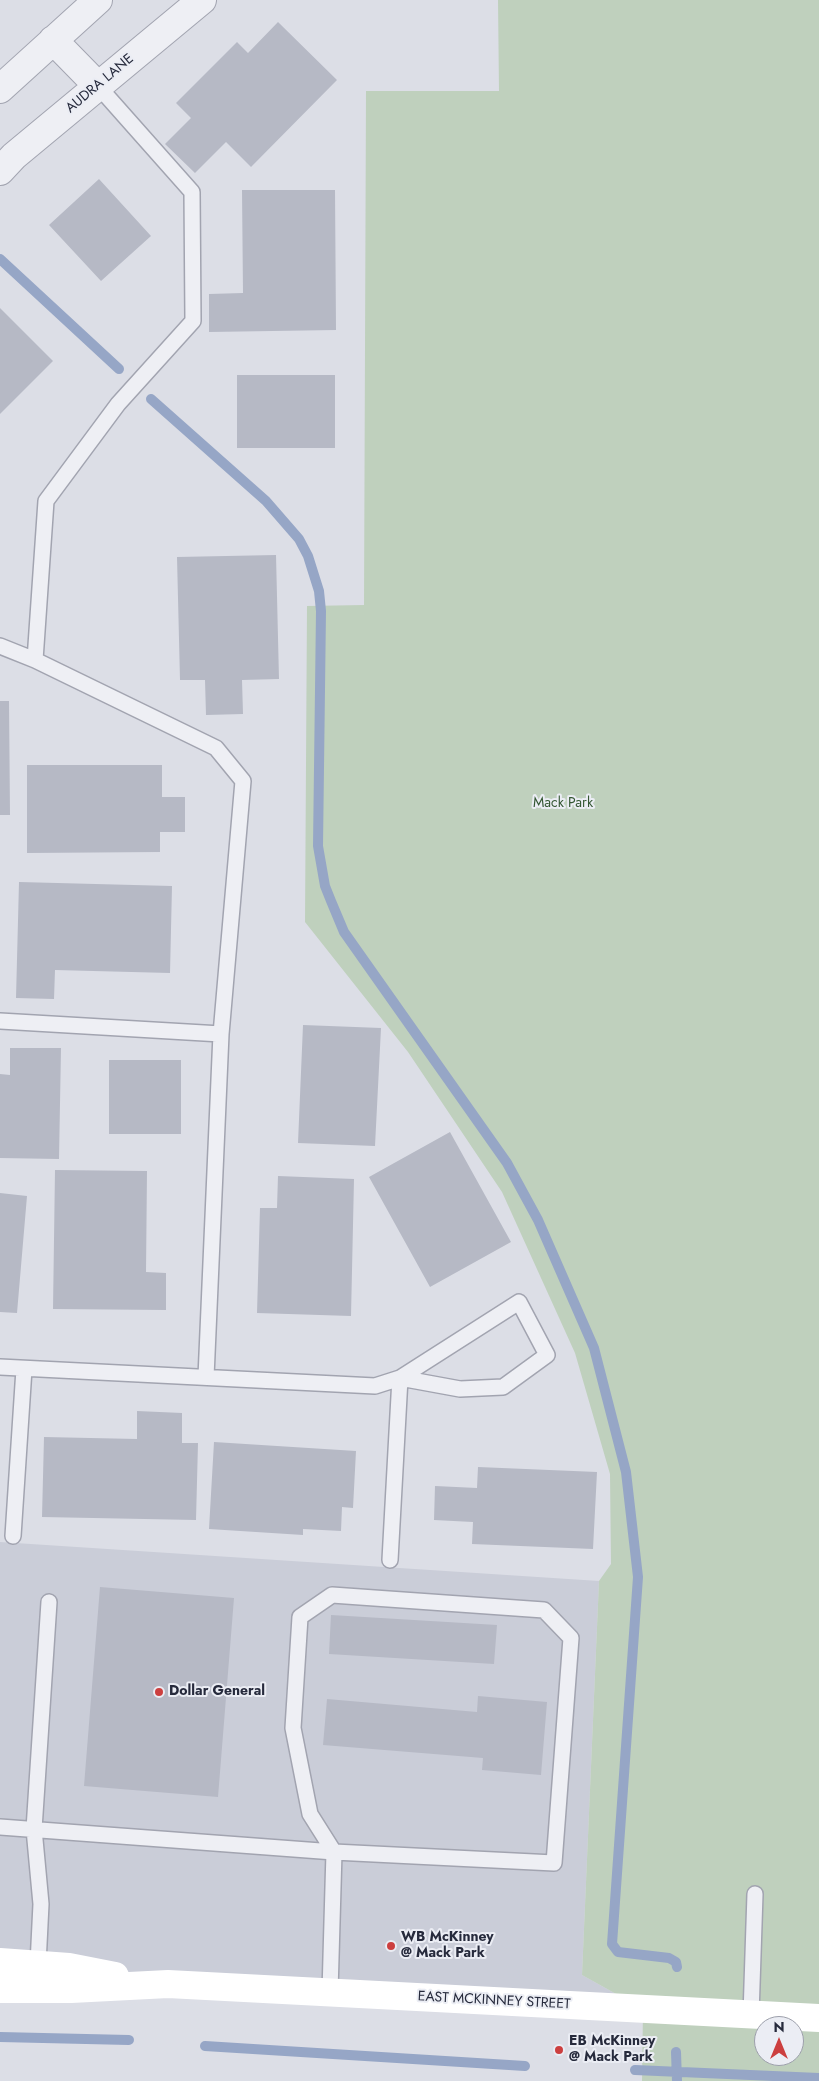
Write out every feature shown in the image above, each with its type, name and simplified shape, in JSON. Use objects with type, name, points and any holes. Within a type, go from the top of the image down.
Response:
[{"type":"main road","name":"EAST MCKINNEY STREET","points":[[0,1962],[38,1964],[168,1984],[819,2018]]},
{"type":"main road","name":"EAST MCKINNEY STREET","points":[[0,1989],[71,1990],[168,1984]]},
{"type":"street","points":[[0,89],[98,0]]},
{"type":"street","name":"AUDRA LANE","points":[[0,171],[98,86],[202,0]]},
{"type":"street","points":[[53,40],[98,86]]},
{"type":"lane","points":[[35,660],[46,501],[118,404],[193,322],[192,192],[98,86]]},
{"type":"lane","points":[[0,646],[35,660],[216,748],[243,781],[221,1034],[206,1377]]},
{"type":"lane","points":[[0,1021],[221,1034]]},
{"type":"lane","points":[[0,1367],[375,1386],[400,1378],[519,1302],[547,1355],[502,1387],[460,1390],[400,1378]]},
{"type":"lane","points":[[13,1536],[24,1368]]},
{"type":"lane","points":[[390,1560],[400,1378]]},
{"type":"lane","points":[[0,1828],[334,1852],[554,1863],[571,1638],[544,1610],[332,1595],[300,1617],[293,1728],[310,1814],[334,1852],[330,1992]]},
{"type":"lane","points":[[38,1964],[41,1904],[34,1829],[49,1602]]},
{"type":"lane","points":[[752,2015],[755,1894]]},
{"type":"shaded area","points":[[0,1542],[599,1581],[582,1975],[643,2009],[0,1989]]},
{"type":"green space","name":"Mack Park","points":[[498,0],[819,0],[819,2081],[642,2081],[643,2009],[582,1975],[599,1581],[611,1564],[610,1474],[575,1353],[502,1192],[408,1052],[305,922],[307,606],[364,605],[366,91],[499,91]]},
{"type":"building","points":[[278,22],[337,80],[251,167],[226,142],[195,173],[165,144],[191,118],[176,103],[237,42],[248,53]]},
{"type":"building","points":[[99,179],[151,236],[101,281],[49,225]]},
{"type":"building","points":[[242,190],[335,190],[336,330],[209,332],[209,294],[243,293]]},
{"type":"building","points":[[0,308],[53,361],[0,414]]},
{"type":"building","points":[[237,375],[335,375],[335,448],[237,448]]},
{"type":"building","points":[[276,555],[279,679],[242,680],[243,714],[206,715],[205,680],[180,680],[177,557]]},
{"type":"building","points":[[0,701],[9,701],[10,815],[0,815]]},
{"type":"building","points":[[27,765],[162,765],[162,797],[185,797],[185,832],[160,832],[160,852],[27,853]]},
{"type":"building","points":[[19,882],[172,886],[170,973],[55,970],[54,999],[16,998]]},
{"type":"building","points":[[303,1025],[381,1028],[375,1146],[298,1143]]},
{"type":"building","points":[[10,1048],[61,1048],[59,1159],[0,1158],[0,1074],[10,1075]]},
{"type":"building","points":[[109,1060],[181,1060],[181,1134],[109,1134]]},
{"type":"building","points":[[450,1132],[511,1242],[430,1287],[369,1177]]},
{"type":"building","points":[[55,1170],[147,1171],[146,1272],[166,1273],[166,1310],[53,1309]]},
{"type":"building","points":[[278,1176],[354,1179],[351,1316],[257,1313],[260,1208],[277,1208]]},
{"type":"building","points":[[0,1193],[27,1196],[17,1313],[0,1312]]},
{"type":"building","points":[[137,1411],[182,1413],[182,1443],[198,1443],[196,1520],[42,1517],[44,1437],[137,1439]]},
{"type":"building","points":[[214,1442],[356,1451],[353,1508],[342,1507],[341,1531],[303,1529],[303,1535],[209,1529]]},
{"type":"building","points":[[478,1467],[597,1472],[593,1549],[472,1544],[473,1522],[434,1520],[435,1486],[477,1488]]},
{"type":"building","name":"Dollar General","points":[[100,1587],[234,1598],[218,1797],[84,1786]]},
{"type":"building","points":[[331,1615],[497,1625],[494,1664],[329,1654]]},
{"type":"building","points":[[478,1696],[547,1702],[541,1775],[482,1770],[483,1758],[323,1745],[327,1699],[477,1712]]},
{"type":"waterway","points":[[0,259],[119,369]]},
{"type":"waterway","points":[[151,399],[266,501],[299,539],[308,556],[319,591],[321,611],[318,846],[325,886],[344,932],[507,1163],[538,1220],[594,1348],[626,1472],[638,1577],[612,1944],[618,1952],[669,1958],[676,1962],[677,1967]]},
{"type":"waterway","points":[[0,2037],[129,2040]]},
{"type":"waterway","points":[[205,2046],[525,2066]]},
{"type":"waterway","points":[[676,2052],[677,2081]]},
{"type":"waterway","points":[[635,2070],[819,2078]]},
{"type":"place","name":"Dollar General","points":[[159,1692]]},
{"type":"place","name":"WB McKinney @ Mack Park","points":[[391,1946]]},
{"type":"place","name":"EB McKinney @ Mack Park","points":[[559,2050]]}]
